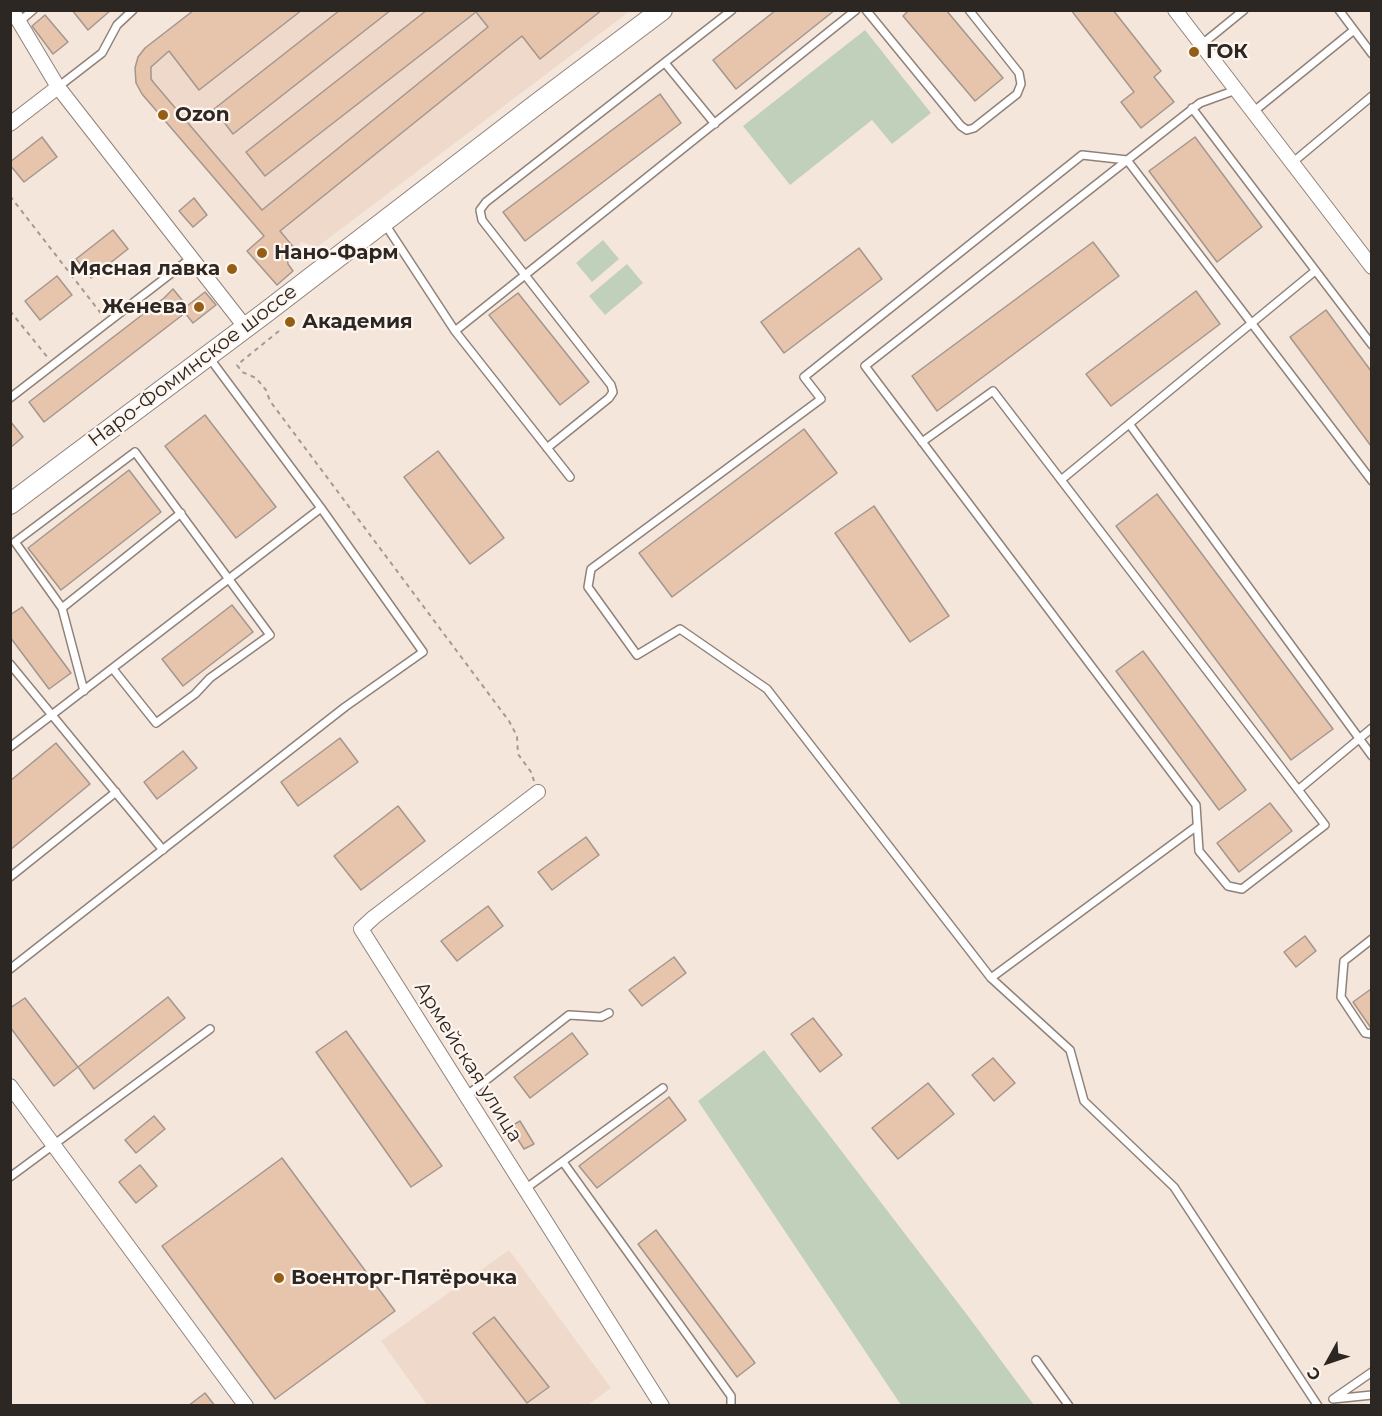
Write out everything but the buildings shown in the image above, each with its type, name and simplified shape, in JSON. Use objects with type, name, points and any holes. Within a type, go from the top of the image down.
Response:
[{"type":"main road","name":"Наро-Фоминское шоссе","points":[[10,504],[246,328],[662,10]]},
{"type":"street","points":[[1175,10],[1371,267]]},
{"type":"street","points":[[16,16],[58,87],[246,328]]},
{"type":"street","points":[[12,122],[58,87]]},
{"type":"street","name":"Армейская улица","points":[[538,792],[360,929],[662,1406]]},
{"type":"street","points":[[10,1086],[246,1406]]},
{"type":"lane","points":[[16,16],[33,10]]},
{"type":"lane","points":[[58,87],[102,53],[117,25],[133,10]]},
{"type":"lane","points":[[547,447],[609,398],[613,392],[611,385],[482,220],[480,210],[486,202],[732,10]]},
{"type":"lane","points":[[455,331],[856,10]]},
{"type":"lane","points":[[866,10],[961,126],[967,129],[974,128],[1017,94],[1021,84],[1019,73],[969,10]]},
{"type":"lane","points":[[1202,45],[1244,10]]},
{"type":"lane","points":[[1339,10],[1371,54]]},
{"type":"lane","points":[[1253,112],[1354,30]]},
{"type":"lane","points":[[665,63],[715,124]]},
{"type":"lane","points":[[922,442],[993,391],[1325,825],[1242,889],[1228,886],[1199,851],[1196,805],[922,442],[865,366],[1192,108],[1236,90]]},
{"type":"lane","points":[[1292,163],[1371,96]]},
{"type":"lane","points":[[1192,108],[1371,345]]},
{"type":"lane","points":[[1318,1406],[1174,1187],[1084,1101],[1070,1050],[992,978],[767,689],[680,629],[637,655],[588,587],[591,569],[821,399],[804,377],[1082,155],[1127,160],[1371,481]]},
{"type":"lane","points":[[384,222],[455,331],[570,477]]},
{"type":"lane","points":[[10,398],[191,258]]},
{"type":"lane","points":[[1061,480],[1316,271]]},
{"type":"lane","points":[[10,969],[345,707],[423,652],[321,508],[208,356]]},
{"type":"lane","points":[[1130,425],[1371,756]]},
{"type":"lane","points":[[84,691],[62,608],[15,542],[135,452],[270,635],[210,678],[195,694],[156,723],[113,669]]},
{"type":"lane","points":[[10,747],[321,508]]},
{"type":"lane","points":[[62,608],[181,513]]},
{"type":"lane","points":[[10,664],[163,849]]},
{"type":"lane","points":[[1298,789],[1371,728]]},
{"type":"lane","points":[[10,877],[116,792]]},
{"type":"lane","points":[[992,978],[1197,826]]},
{"type":"lane","points":[[1371,939],[1344,961],[1341,997],[1365,1033],[1371,1034]]},
{"type":"lane","points":[[466,1096],[569,1015],[601,1017],[609,1013]]},
{"type":"lane","points":[[10,1177],[210,1029]]},
{"type":"lane","points":[[525,1189],[663,1088]]},
{"type":"lane","points":[[563,1162],[731,1396],[731,1406]]},
{"type":"lane","points":[[1035,1360],[1070,1406]]},
{"type":"lane","points":[[1323,1406],[1371,1372]]},
{"type":"lane","points":[[1333,1399],[1371,1395]]},
{"type":"path","points":[[10,196],[108,322]]},
{"type":"path","points":[[10,310],[54,364]]},
{"type":"path","points":[[279,331],[237,365],[242,372],[256,378],[266,390],[270,401],[509,721],[517,736],[518,754],[531,772],[538,792]]},
{"type":"shaded area","points":[[194,11],[630,11],[317,247],[302,242],[283,259],[142,94],[136,83],[135,68],[138,57]]},
{"type":"shaded area","points":[[509,1250],[611,1388],[588,1405],[427,1405],[381,1341]]},
{"type":"green space","points":[[865,30],[931,113],[892,144],[872,120],[790,185],[743,126]]},
{"type":"green space","points":[[603,240],[619,259],[592,282],[576,263]]},
{"type":"green space","points":[[627,264],[643,283],[605,315],[589,296]]},
{"type":"green space","points":[[764,1050],[1034,1405],[901,1405],[698,1101]]},
{"type":"place","name":"ГОК","points":[[1194,52]]},
{"type":"place","name":"Ozon","points":[[163,115]]},
{"type":"place","name":"Нано-Фарм","points":[[262,253]]},
{"type":"place","name":"Мясная лавка","points":[[232,269]]},
{"type":"place","name":"Женева","points":[[199,307]]},
{"type":"place","name":"Академия","points":[[290,322]]},
{"type":"place","name":"Военторг-Пятёрочка","points":[[279,1278]]}]
